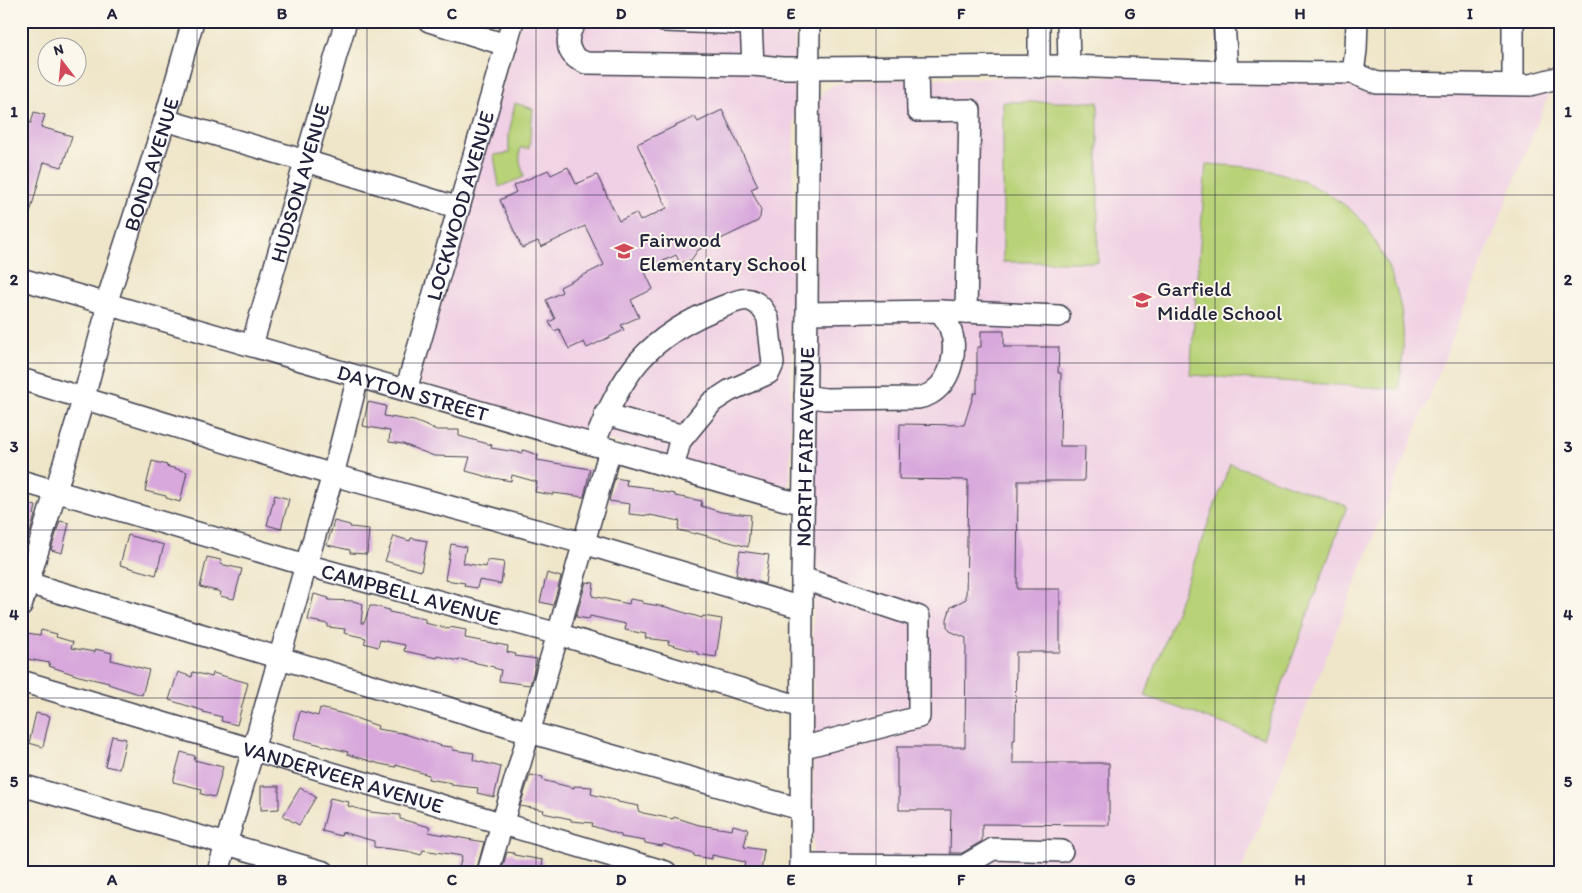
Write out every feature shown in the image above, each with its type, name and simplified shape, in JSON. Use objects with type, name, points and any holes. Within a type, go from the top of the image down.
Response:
[{"type":"street","name":"BOND AVENUE","points":[[21,606],[25,582],[56,491],[84,397],[106,304],[165,120],[193,21]]},
{"type":"street","name":"HUDSON AVENUE","points":[[252,345],[346,21]]},
{"type":"street","points":[[428,21],[506,45]]},
{"type":"street","name":"LOCKWOOD AVENUE","points":[[406,390],[513,21]]},
{"type":"street","points":[[577,21],[570,29],[568,40],[570,52],[576,58],[586,63],[753,65],[782,68],[1039,68],[1069,66],[1227,72],[1353,73],[1377,83],[1530,85],[1561,77]]},
{"type":"street","points":[[664,21],[751,24],[753,65]]},
{"type":"street","name":"NORTH FAIR AVENUE","points":[[801,868],[802,578],[807,313],[809,21]]},
{"type":"street","points":[[1039,21],[1039,68]]},
{"type":"street","points":[[1068,21],[1069,66]]},
{"type":"street","points":[[1224,21],[1227,72]]},
{"type":"street","points":[[1353,73],[1357,21]]},
{"type":"street","points":[[1513,21],[1513,84]]},
{"type":"street","points":[[917,68],[918,110],[970,110],[966,312]]},
{"type":"street","points":[[165,120],[460,208]]},
{"type":"street","name":"DAYTON STREET","points":[[21,279],[673,468],[785,500],[804,503]]},
{"type":"street","points":[[488,872],[583,543],[602,447],[605,414],[638,362],[653,346],[676,328],[708,312],[736,302],[748,300],[755,302],[765,312],[768,319],[773,364],[769,373],[729,391],[712,402],[680,441],[673,468]]},
{"type":"street","points":[[805,396],[825,399],[918,398],[932,393],[944,381],[951,366],[954,346],[950,327],[940,311]]},
{"type":"street","points":[[807,313],[940,311],[1059,316]]},
{"type":"street","points":[[218,872],[306,565],[334,475],[358,377]]},
{"type":"street","points":[[21,379],[334,475],[583,543],[802,608]]},
{"type":"street","points":[[605,414],[684,436]]},
{"type":"street","name":"CAMPBELL AVENUE","points":[[21,481],[306,565],[558,634],[801,707]]},
{"type":"street","points":[[801,748],[919,717],[919,617],[802,578]]},
{"type":"street","points":[[25,582],[529,732],[800,809]]},
{"type":"street","name":"VANDERVEER AVENUE","points":[[21,680],[666,872]]},
{"type":"street","points":[[21,785],[324,872]]},
{"type":"street","points":[[801,868],[964,866],[993,849],[1062,851]]},
{"type":"shaded area","name":"Fairwood Elementary School","points":[[521,21],[795,21],[790,481],[781,491],[418,383]]},
{"type":"shaded area","name":"Garfield Middle School","points":[[1077,76],[1338,78],[1364,92],[1549,94],[1241,872],[813,872],[814,489],[818,112],[820,99],[824,91],[846,81]]},
{"type":"green space","points":[[1003,102],[1098,102],[1098,262],[1003,262]]},
{"type":"green space","points":[[515,103],[533,109],[529,148],[520,148],[520,161],[524,177],[499,187],[494,155],[509,153],[509,134]]},
{"type":"green space","points":[[1206,164],[1277,172],[1308,183],[1350,209],[1363,222],[1385,260],[1398,295],[1402,313],[1403,350],[1398,389],[1190,375]]},
{"type":"green space","points":[[1230,464],[1347,506],[1263,738],[1145,696]]},
{"type":"building","name":"Fairwood Elementary School","points":[[722,110],[758,186],[751,189],[761,210],[758,221],[698,250],[691,260],[680,263],[676,255],[644,270],[653,289],[631,300],[639,317],[621,325],[624,330],[587,348],[584,342],[569,349],[559,329],[554,331],[549,322],[555,319],[546,300],[562,292],[560,287],[604,265],[585,226],[541,247],[538,241],[522,248],[500,200],[516,192],[513,186],[548,170],[551,175],[568,167],[576,184],[597,175],[619,221],[636,213],[640,221],[667,208],[637,144],[695,117],[698,122]]},
{"type":"building","points":[[34,112],[45,115],[41,127],[72,136],[62,167],[44,162],[25,231],[21,231],[21,121],[31,123]]},
{"type":"building","points":[[981,331],[1004,331],[1004,347],[1059,347],[1058,373],[1061,373],[1060,446],[1085,446],[1084,481],[1018,481],[1017,589],[1060,589],[1060,652],[1016,652],[1013,763],[1109,763],[1109,825],[982,824],[982,841],[962,853],[950,853],[951,810],[899,810],[897,747],[965,747],[966,638],[950,631],[947,626],[947,619],[951,607],[966,599],[968,480],[899,479],[900,424],[964,425],[974,393],[977,393],[977,347],[981,347]]},
{"type":"building","points":[[368,402],[386,406],[384,416],[414,421],[437,430],[459,430],[459,436],[492,445],[491,448],[522,453],[523,450],[538,455],[537,460],[590,469],[584,497],[535,492],[537,482],[512,475],[511,481],[466,471],[470,457],[434,456],[403,444],[389,442],[390,431],[363,426]]},
{"type":"building","points":[[152,461],[187,472],[180,502],[166,498],[166,496],[145,491]]},
{"type":"building","points":[[615,478],[627,480],[626,485],[653,488],[652,490],[702,501],[701,506],[721,512],[751,515],[748,547],[678,530],[680,521],[650,515],[629,514],[630,504],[609,501]]},
{"type":"building","points":[[275,495],[289,499],[281,529],[267,525]]},
{"type":"building","points":[[21,502],[36,506],[29,536],[21,534]]},
{"type":"building","points":[[60,521],[69,523],[62,553],[51,550]]},
{"type":"building","points":[[334,521],[350,525],[350,527],[369,529],[367,554],[350,553],[350,550],[327,545]]},
{"type":"building","points":[[128,535],[164,545],[156,575],[120,565]]},
{"type":"building","points":[[394,536],[410,541],[411,538],[427,541],[421,571],[385,561]]},
{"type":"building","points":[[451,544],[466,547],[463,563],[486,567],[487,560],[504,562],[501,584],[479,580],[477,588],[464,586],[465,583],[445,580]]},
{"type":"building","points":[[740,551],[769,555],[765,584],[736,575]]},
{"type":"building","points":[[207,557],[221,560],[220,564],[242,569],[234,599],[220,596],[221,592],[200,587]]},
{"type":"building","points":[[547,573],[561,577],[553,605],[540,602]]},
{"type":"building","points":[[586,582],[594,583],[592,596],[629,604],[630,599],[642,601],[642,603],[666,607],[702,618],[703,616],[722,619],[716,657],[697,654],[697,652],[668,644],[669,641],[645,638],[646,634],[625,630],[626,624],[590,616],[589,619],[576,617]]},
{"type":"building","points":[[314,594],[329,598],[328,600],[353,601],[363,604],[361,623],[364,623],[370,606],[375,606],[389,610],[389,612],[425,619],[425,623],[449,629],[450,627],[466,630],[465,638],[508,646],[507,652],[516,654],[515,656],[537,659],[530,685],[499,681],[501,670],[494,667],[460,659],[459,661],[438,656],[437,658],[404,651],[405,645],[380,640],[378,647],[364,643],[366,638],[344,633],[345,629],[328,627],[328,624],[308,620]]},
{"type":"building","points":[[41,630],[57,634],[56,637],[73,642],[71,648],[95,652],[95,649],[112,653],[111,660],[149,670],[142,695],[109,683],[49,666],[50,663],[21,658],[21,632],[40,635]]},
{"type":"building","points":[[178,672],[192,677],[193,672],[212,677],[213,673],[248,683],[237,725],[221,721],[222,717],[169,700]]},
{"type":"building","points":[[320,708],[378,726],[377,729],[402,733],[442,746],[453,747],[453,750],[474,753],[473,760],[501,767],[494,797],[477,793],[478,788],[451,785],[452,783],[428,779],[429,775],[396,765],[396,767],[380,764],[347,754],[348,752],[294,738],[300,711],[318,716]]},
{"type":"building","points":[[36,713],[50,716],[43,747],[29,743]]},
{"type":"building","points":[[112,736],[126,739],[119,769],[105,766]]},
{"type":"building","points":[[181,752],[195,756],[194,760],[223,767],[215,797],[201,794],[202,789],[173,782]]},
{"type":"building","points":[[530,775],[543,777],[542,780],[574,788],[574,786],[592,787],[591,794],[639,806],[638,811],[643,813],[673,819],[674,817],[699,825],[732,830],[733,825],[748,829],[744,847],[764,850],[761,872],[743,872],[745,862],[712,855],[712,859],[694,856],[694,854],[663,844],[662,846],[621,837],[621,835],[592,826],[593,823],[571,821],[571,819],[543,813],[544,810],[520,806]]},
{"type":"building","points":[[261,786],[279,786],[279,809],[261,810]]},
{"type":"building","points":[[300,788],[316,797],[299,825],[283,816]]},
{"type":"building","points":[[330,798],[349,802],[348,806],[370,812],[400,815],[400,819],[430,827],[428,832],[484,842],[476,872],[459,868],[462,856],[423,850],[421,855],[407,851],[374,847],[374,841],[342,832],[341,836],[322,831]]},
{"type":"building","points":[[507,852],[543,860],[541,872],[501,872]]},
{"type":"place","name":"Fairwood Elementary School","points":[[624,251]]},
{"type":"place","name":"Garfield Middle School","points":[[1142,300]]}]
